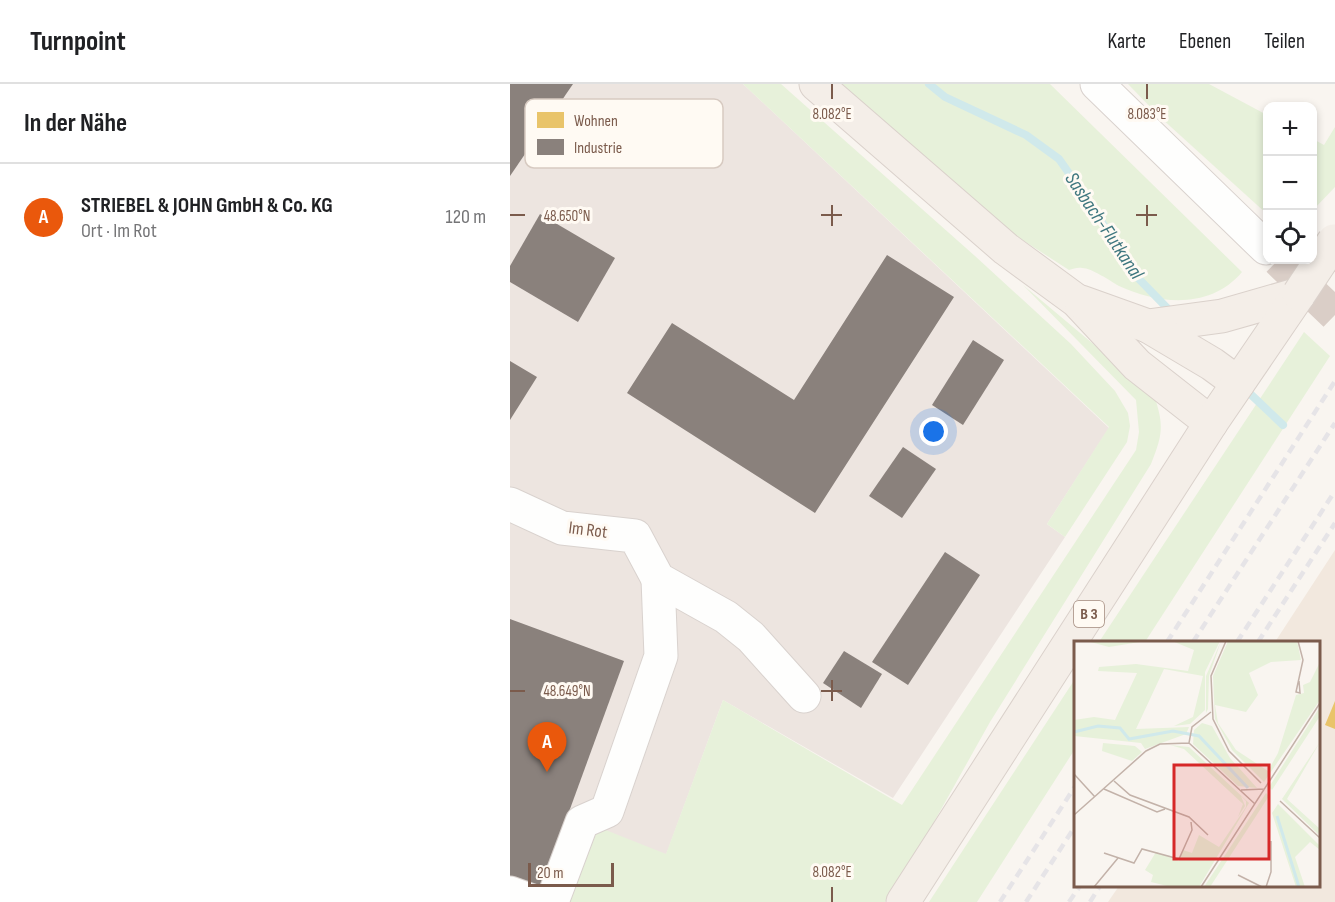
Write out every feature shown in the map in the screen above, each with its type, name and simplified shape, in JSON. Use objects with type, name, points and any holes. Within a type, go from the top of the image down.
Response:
[{"type":"main road","points":[[816,84],[1006,249],[1077,301],[1137,365],[1211,423]]},
{"type":"main road","name":"B 3","points":[[903,902],[1211,423],[1335,240]]},
{"type":"main road","points":[[1155,325],[1222,316],[1299,294]]},
{"type":"main road","points":[[1077,301],[1155,325],[1238,383]]},
{"type":"street","points":[[1097,84],[1263,245]]},
{"type":"street","name":"Im Rot","points":[[510,504],[562,528],[635,536],[658,579]]},
{"type":"street","points":[[658,579],[726,617],[751,637],[804,696]]},
{"type":"street","points":[[552,902],[582,822],[607,811],[661,656],[658,579]]},
{"type":"street","points":[[510,893],[535,902]]},
{"type":"shaded area","points":[[510,84],[743,84],[1109,428],[1047,524],[1065,537],[893,798],[723,700],[666,855],[510,902]]},
{"type":"shaded area","points":[[1335,550],[1335,902],[1108,902],[1118,887],[1320,887],[1320,641],[1276,641]]},
{"type":"green space","points":[[743,84],[781,84],[1071,344],[1115,391],[1128,413],[1130,426],[1127,442],[1065,537],[1047,524],[1109,427]]},
{"type":"green space","points":[[838,84],[1050,84],[1242,272],[1229,284],[1200,298],[1168,300],[1119,286],[1096,272],[1079,268],[1069,270],[1010,232]]},
{"type":"green space","points":[[1128,84],[1209,84],[1263,113],[1263,210],[1160,117]]},
{"type":"green space","points":[[1335,127],[1335,187],[1317,206],[1317,141],[1324,145]]},
{"type":"green space","points":[[1023,285],[1154,395],[1161,422],[1160,437],[1151,464],[990,722],[925,838],[885,902],[562,902],[588,823],[666,854],[723,700],[902,805],[1136,450],[1139,432],[1136,400]]},
{"type":"green space","points":[[1304,332],[1330,356],[1146,641],[1100,641]]},
{"type":"green space","points":[[1074,681],[1074,751],[977,902],[929,902]]},
{"type":"building: Wohnen","points":[[1335,701],[1335,729],[1325,725]]},
{"type":"building: Industrie","points":[[510,84],[573,84],[563,99],[525,99],[525,154],[510,176]]},
{"type":"building: Industrie","points":[[540,214],[615,258],[578,322],[510,282],[510,266]]},
{"type":"building: Industrie","points":[[887,255],[954,297],[815,513],[627,393],[672,323],[794,400]]},
{"type":"building: Industrie","points":[[973,340],[1004,360],[963,425],[932,405]]},
{"type":"building: Industrie","points":[[510,361],[537,377],[510,420]]},
{"type":"building: Industrie","points":[[903,447],[936,469],[902,518],[869,496]]},
{"type":"building: Industrie","points":[[945,552],[980,575],[908,685],[872,662]]},
{"type":"building: Industrie","points":[[510,619],[624,661],[539,894],[510,883]]},
{"type":"building: Industrie","points":[[844,651],[882,674],[861,708],[823,683]]},
{"type":"waterway","name":"Sasbach-Flutkanal","points":[[929,84],[945,97],[1026,135],[1059,159],[1137,277],[1173,314]]},
{"type":"waterway","name":"Sasbach-Flutkanal","points":[[1244,388],[1283,425]]},
{"type":"tunnel","points":[[1282,264],[1335,315]]},
{"type":"railway","points":[[1168,641],[1335,381]]},
{"type":"railway","points":[[1194,641],[1335,423]]},
{"type":"railway","points":[[1238,641],[1335,491]]},
{"type":"railway","points":[[1259,641],[1335,523]]},
{"type":"railway","points":[[1000,902],[1074,788]]},
{"type":"railway","points":[[1026,902],[1074,828]]},
{"type":"railway","points":[[1069,902],[1079,887]]},
{"type":"railway","points":[[1090,902],[1099,887]]},
{"type":"place","name":"STRIEBEL & JOHN GmbH & Co. KG","points":[[547,772]]}]
